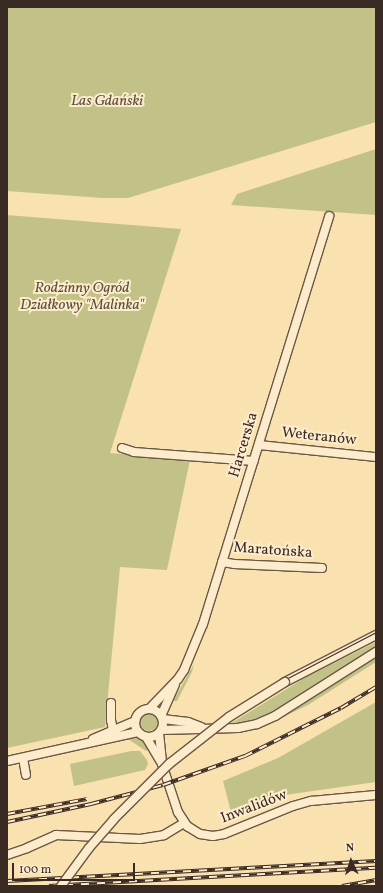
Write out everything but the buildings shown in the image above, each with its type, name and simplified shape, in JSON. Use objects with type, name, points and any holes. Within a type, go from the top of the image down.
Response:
[{"type":"street","name":"Harcerska","points":[[162,717],[178,679],[189,660],[200,631],[329,216]]},
{"type":"street","name":"Weteranów","points":[[259,445],[376,457]]},
{"type":"street","points":[[122,448],[134,452],[254,461]]},
{"type":"street","name":"Maratońska","points":[[222,562],[234,564],[322,568]]},
{"type":"street","points":[[61,886],[89,848],[110,823],[160,772],[217,725],[285,682],[376,635]]},
{"type":"street","points":[[146,737],[152,737],[160,731],[204,728],[238,728],[266,720],[376,652]]},
{"type":"street","name":"Harcerska","points":[[150,708],[178,679]]},
{"type":"street","points":[[111,703],[111,720],[113,730]]},
{"type":"street","points":[[76,746],[135,721],[141,711],[150,708],[154,709],[162,717],[188,722],[204,728]]},
{"type":"street","points":[[162,717],[160,731],[162,764]]},
{"type":"street","points":[[7,855],[27,848],[56,834],[140,839],[164,835],[179,828],[184,823],[178,812],[162,764],[146,737],[138,732],[135,721]]},
{"type":"street","points":[[7,761],[138,732]]},
{"type":"street","points":[[23,758],[26,775]]},
{"type":"street","name":"Inwalidów","points":[[184,823],[190,829],[200,834],[218,836],[293,806],[311,801],[376,795]]},
{"type":"green space","name":"Las Gdański","points":[[7,7],[376,7],[376,122],[128,198],[102,198],[7,191]]},
{"type":"green space","points":[[376,149],[376,215],[231,205],[237,194]]},
{"type":"green space","name":"Rodzinny Ogród Działkowy \"Malinka\"","points":[[7,215],[181,229],[110,453],[190,460],[167,570],[120,567],[105,727],[7,748]]},
{"type":"green space","points":[[376,642],[376,647],[270,713],[250,721],[230,724],[306,677]]},
{"type":"green space","points":[[376,657],[376,662],[308,705],[277,720]]},
{"type":"green space","points":[[194,664],[192,672],[177,701],[173,701]]},
{"type":"green space","points":[[376,702],[376,782],[285,795],[231,812],[223,781],[278,758]]},
{"type":"green space","points":[[149,713],[155,716],[158,722],[155,728],[149,731],[143,728],[140,722],[143,716]]},
{"type":"green space","points":[[134,736],[144,741],[149,749],[146,751],[127,737]]},
{"type":"green space","points":[[131,751],[140,751],[147,760],[148,764],[145,770],[74,786],[70,764]]},
{"type":"tram line","points":[[58,886],[91,842],[126,803],[158,771],[199,736],[237,709],[278,683],[376,632]]},
{"type":"railway","points":[[7,822],[91,804],[163,785],[245,756],[341,708],[376,687]]},
{"type":"railway","points":[[7,814],[87,799]]},
{"type":"railway","points":[[7,881],[376,861]]},
{"type":"railway","points":[[49,886],[376,868]]},
{"type":"railway","points":[[342,886],[376,880]]}]
